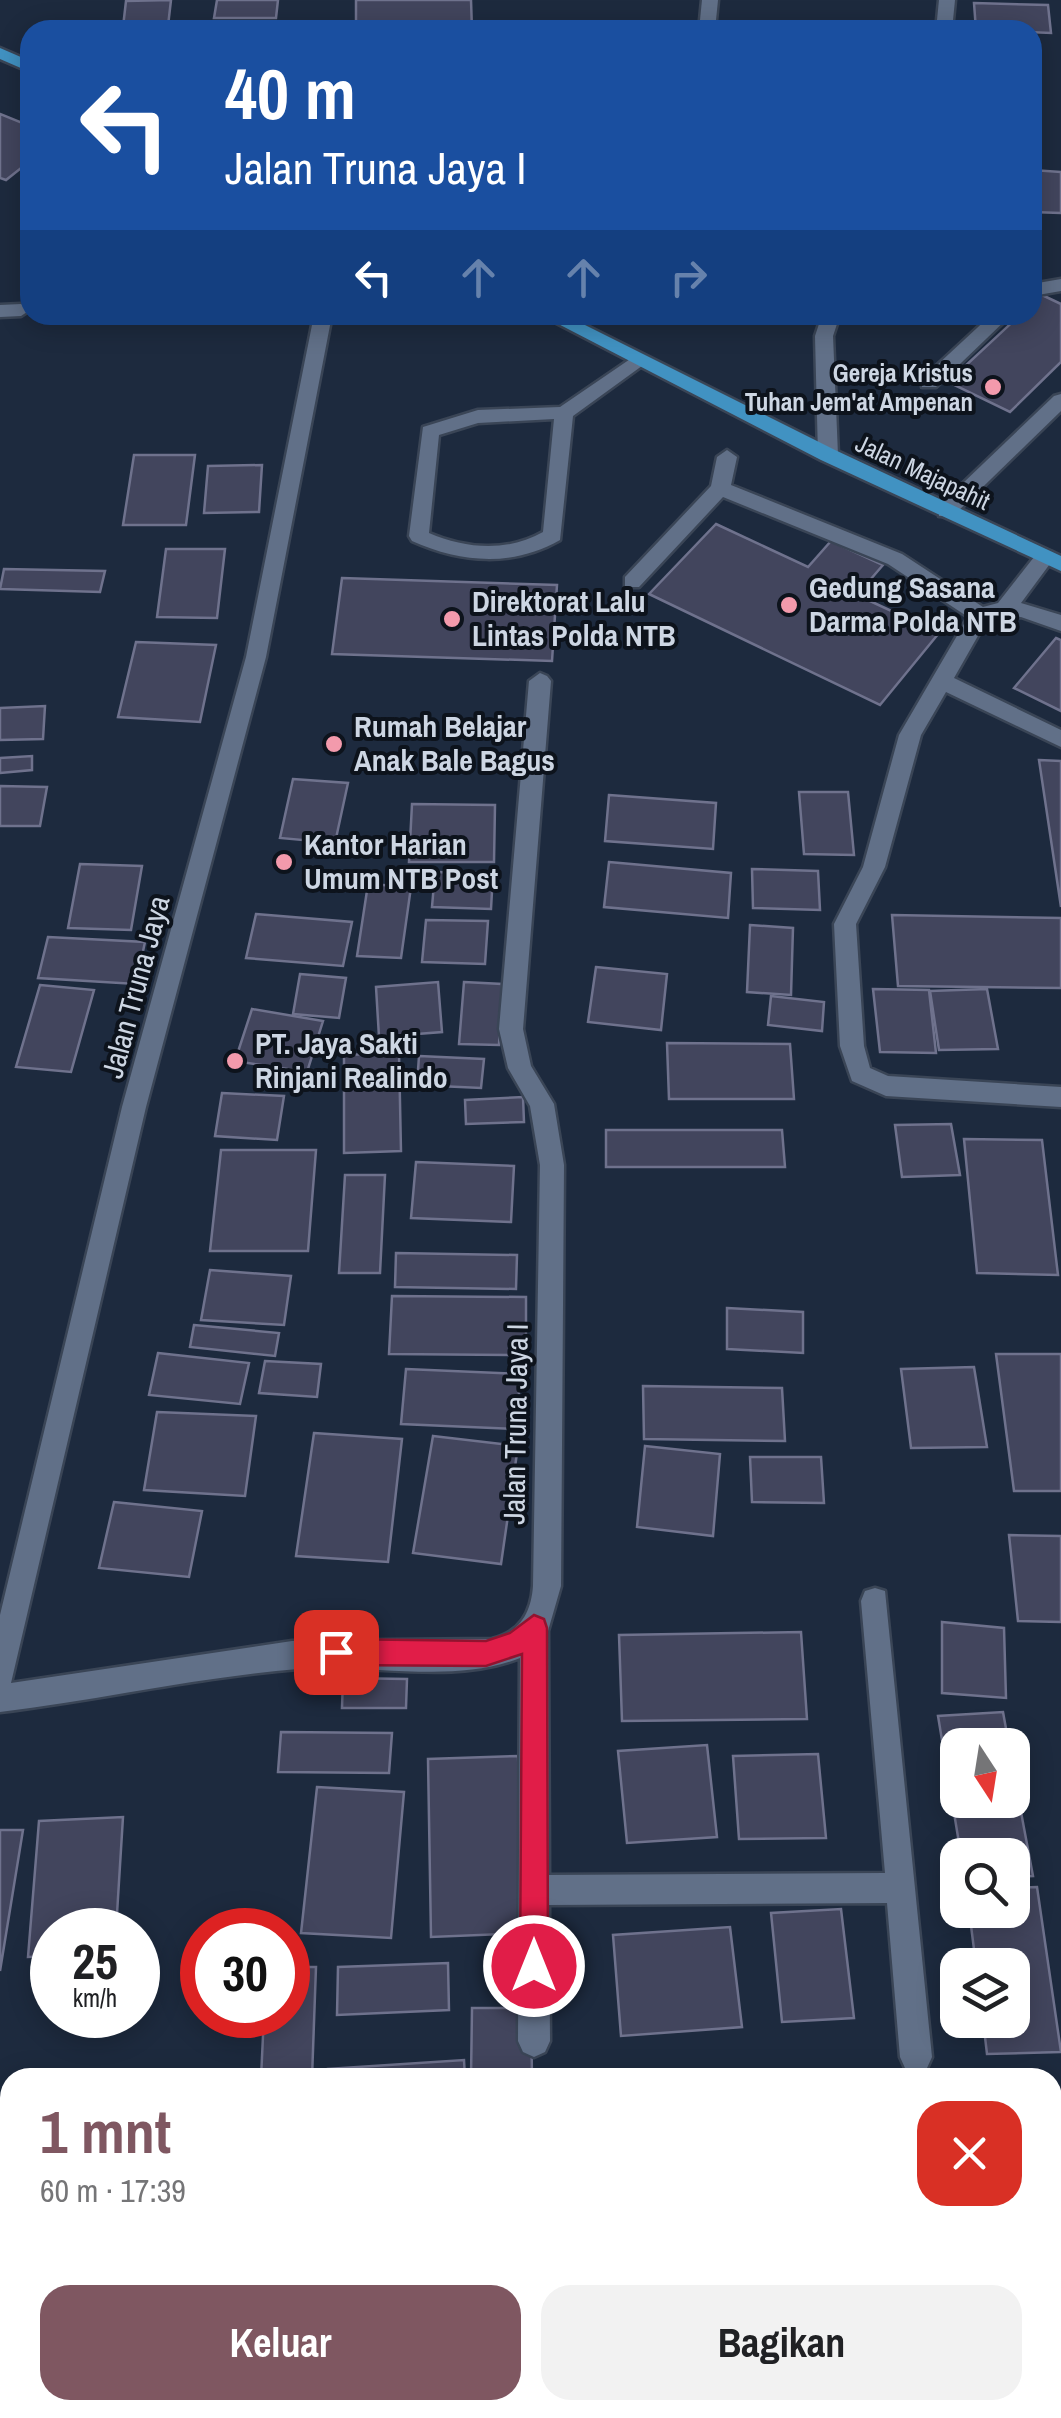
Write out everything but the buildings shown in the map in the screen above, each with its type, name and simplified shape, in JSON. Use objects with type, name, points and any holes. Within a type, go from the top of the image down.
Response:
[{"type":"main road","name":"Jalan Majapahit","points":[[570,325],[828,455],[1053,560]]},
{"type":"street","name":"Jalan Truna Jaya","points":[[0,1674],[134,1107],[256,658],[321,325]]},
{"type":"street","points":[[828,325],[824,336],[828,455]]},
{"type":"street","points":[[928,383],[991,325]]},
{"type":"street","points":[[564,413],[552,534],[536,547],[514,552],[439,546],[419,536],[430,432],[449,421],[481,415],[564,413],[639,359]]},
{"type":"street","points":[[946,511],[1061,400]]},
{"type":"street","points":[[632,582],[720,488],[727,457]]},
{"type":"street","points":[[720,488],[895,560],[980,615]]},
{"type":"street","points":[[1006,607],[1053,560]]},
{"type":"street","points":[[1061,624],[1030,608],[1006,607],[980,615],[910,735],[874,867],[844,924],[860,1074],[886,1086],[1061,1097]]},
{"type":"street","name":"Jalan Truna Jaya I","points":[[534,2041],[534,1628],[546,1597],[552,1165],[542,1104],[520,1068],[511,1029],[540,681]]},
{"type":"street","points":[[941,681],[1061,739]]},
{"type":"street","points":[[875,1601],[916,2057]]},
{"type":"street","points":[[0,1698],[101,1687],[224,1662],[336,1652],[486,1654],[518,1644],[534,1628]]},
{"type":"street","points":[[534,1890],[901,1888]]},
{"type":"place","name":"Gereja Kristus Tuhan Jem'at Ampenan","points":[[993,387]]},
{"type":"place","name":"Gedung Sasana Darma Polda NTB","points":[[789,605]]},
{"type":"place","name":"Direktorat Lalu Lintas Polda NTB","points":[[452,619]]},
{"type":"place","name":"Rumah Belajar Anak Bale Bagus","points":[[334,744]]},
{"type":"place","name":"Kantor Harian Umum NTB Post","points":[[284,862]]},
{"type":"place","name":"PT. Jaya Sakti Rinjani Realindo","points":[[235,1061]]},
{"type":"route","points":[[336,1652],[486,1654],[518,1644],[534,1628],[534,1966]]}]
